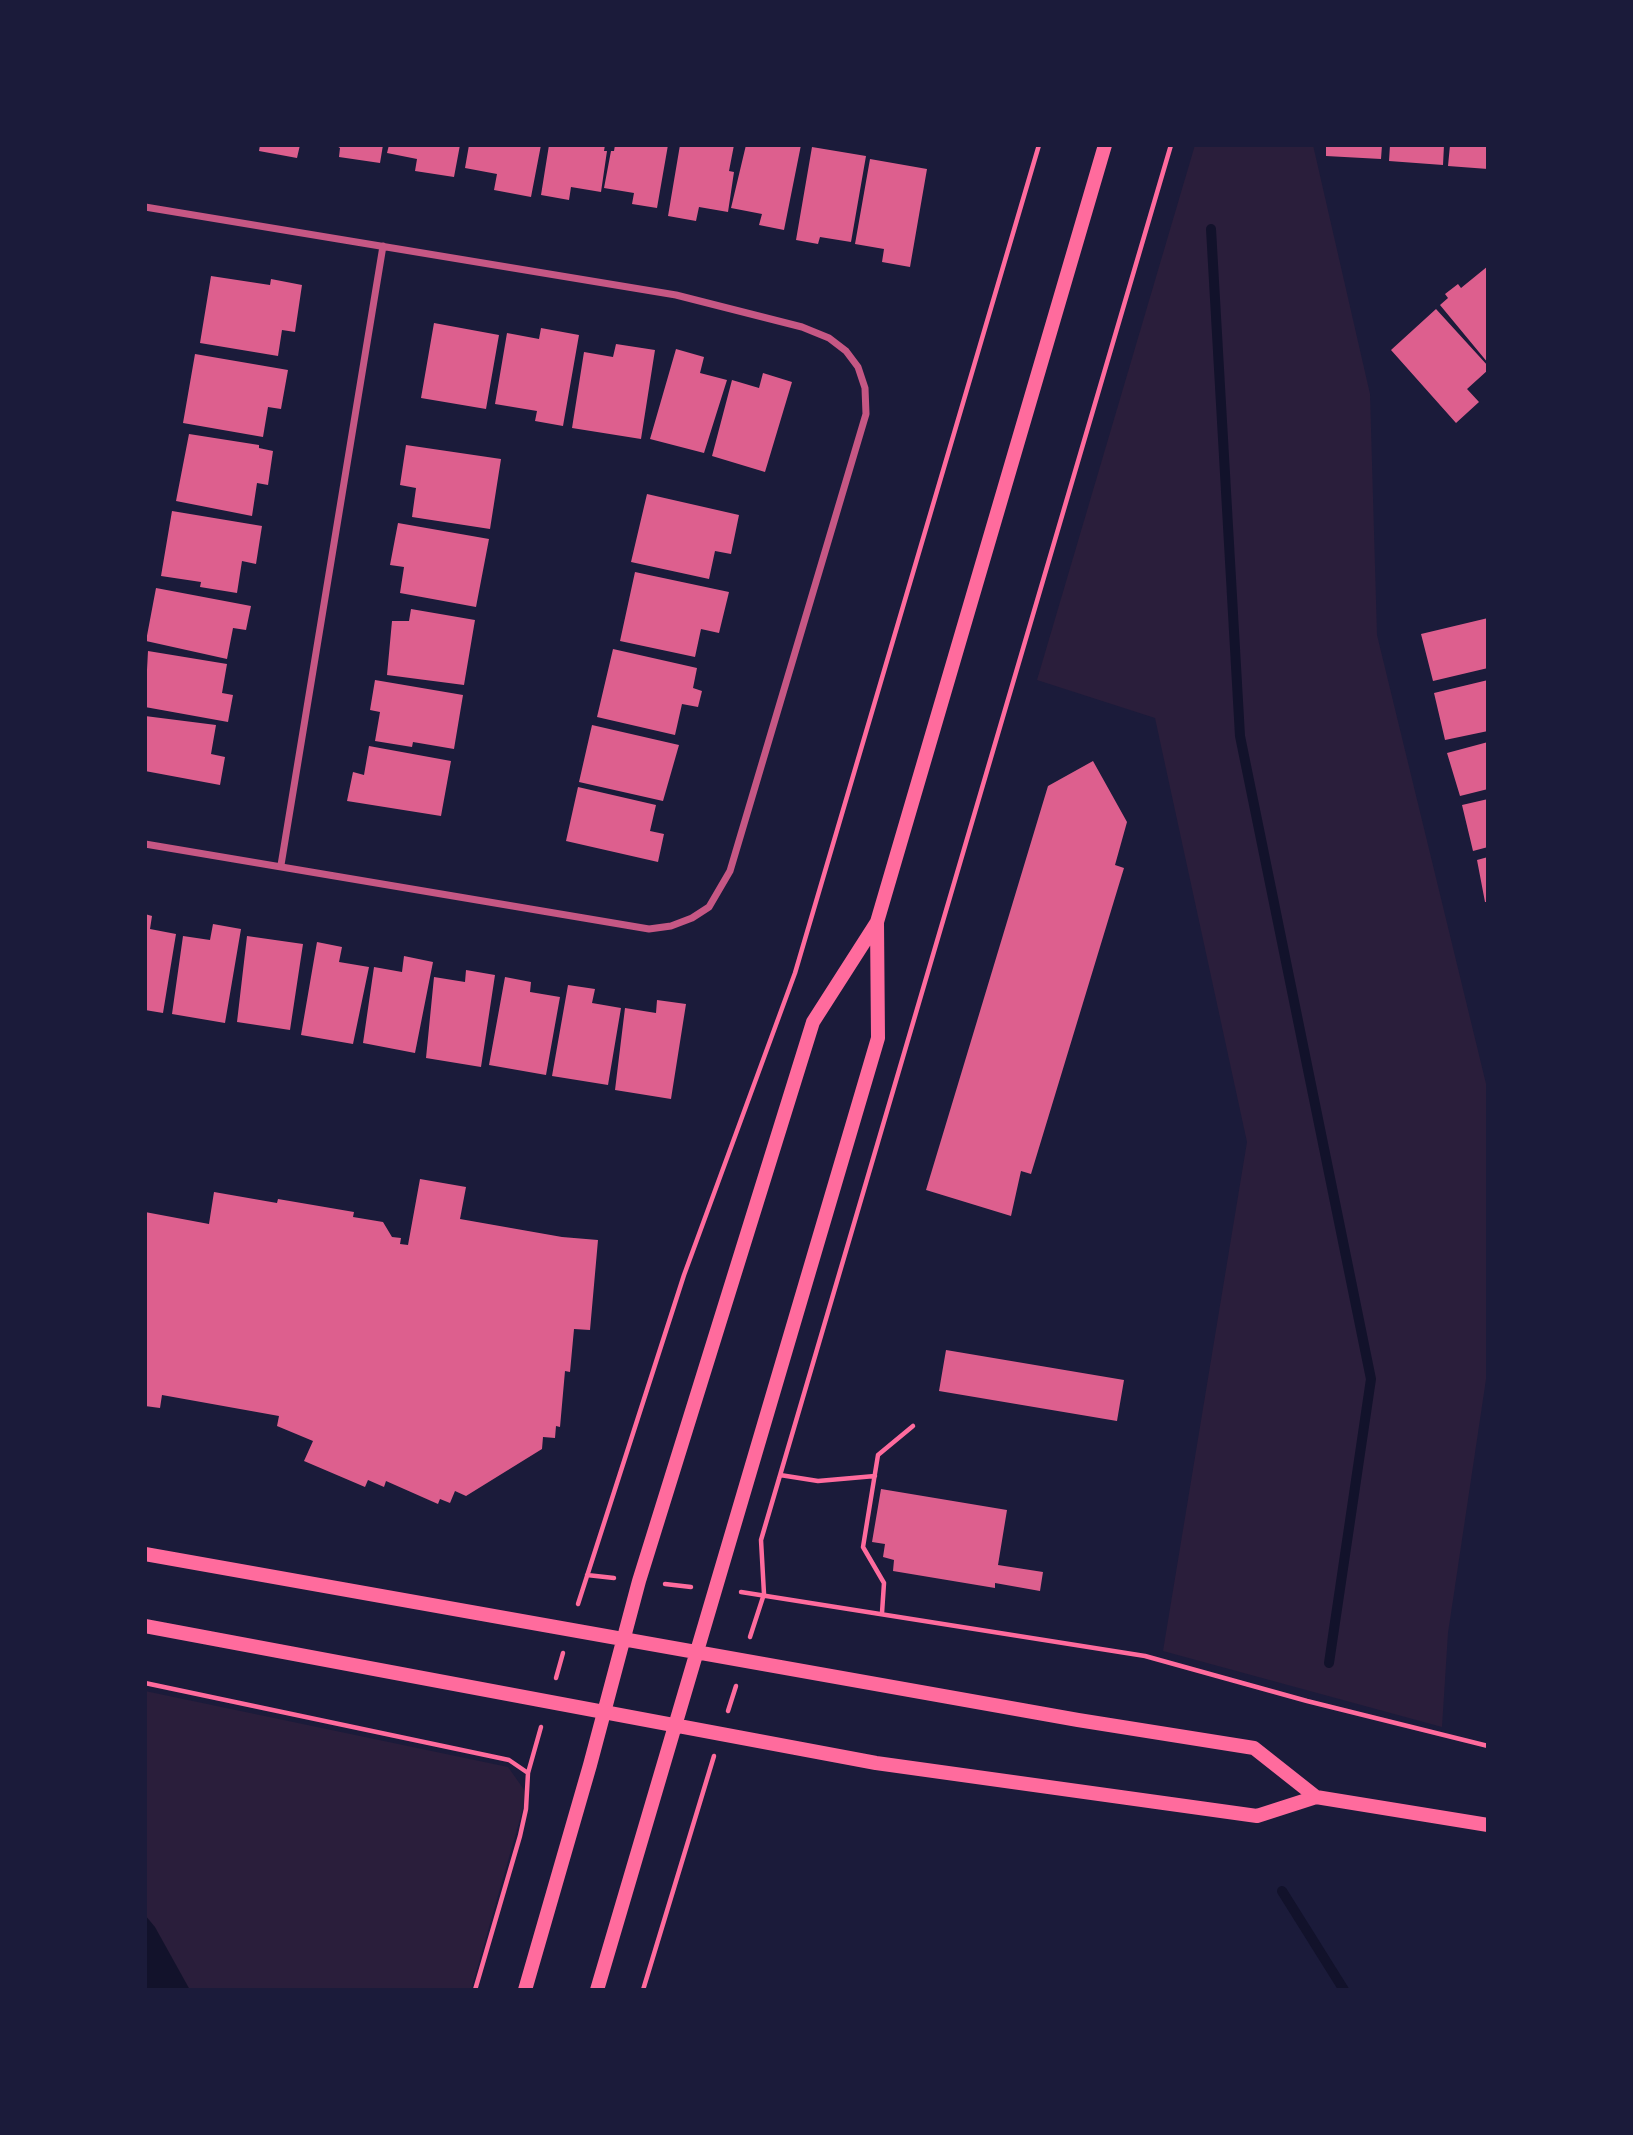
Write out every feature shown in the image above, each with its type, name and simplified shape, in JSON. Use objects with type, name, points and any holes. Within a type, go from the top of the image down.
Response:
[{"type":"main road","points":[[525,1990],[639,1581],[813,1022],[877,922],[1105,145]]},
{"type":"main road","points":[[597,1990],[878,1038],[877,922]]},
{"type":"main road","points":[[145,1554],[698,1650],[1078,1720],[1254,1748],[1316,1797]]},
{"type":"main road","points":[[145,1626],[876,1763],[1257,1816],[1316,1797],[1488,1825]]},
{"type":"street","points":[[145,207],[676,295],[802,327],[829,338],[852,359],[865,388],[866,414],[730,871],[709,907],[671,926],[649,929],[145,844]]},
{"type":"street","points":[[281,865],[383,246]]},
{"type":"path","points":[[1039,145],[794,973],[684,1275],[587,1575],[764,1594],[1145,1656],[1307,1701],[1488,1746]]},
{"type":"path","points":[[764,1594],[761,1540],[1171,145]]},
{"type":"path","points":[[882,1613],[884,1583],[863,1547],[878,1455],[913,1426]]},
{"type":"path","points":[[780,1475],[818,1481],[875,1476]]},
{"type":"path","points":[[145,1683],[509,1760],[528,1773],[526,1809],[520,1836],[475,1990]]},
{"type":"path","points":[[643,1990],[708,1777]]},
{"type":"shaded area","points":[[1195,145],[1313,145],[1370,394],[1377,635],[1488,1092],[1488,1366],[1448,1633],[1442,1727],[1163,1651],[1247,1142],[1155,718],[1037,680]]},
{"type":"shaded area","points":[[145,1691],[508,1767],[525,1791],[524,1805],[471,1990],[145,1990]]},
{"type":"shaded area","points":[[145,1915],[155,1927],[190,1990],[145,1990]]},
{"type":"building","points":[[260,145],[300,145],[297,158],[259,151]]},
{"type":"building","points":[[335,145],[383,145],[380,163],[339,157],[340,148]]},
{"type":"building","points":[[389,145],[460,145],[454,177],[415,171],[417,159],[387,153]]},
{"type":"building","points":[[469,145],[541,145],[531,197],[494,190],[497,174],[465,168]]},
{"type":"building","points":[[549,145],[605,145],[604,151],[607,151],[601,192],[571,187],[569,200],[541,195]]},
{"type":"building","points":[[615,145],[668,145],[657,208],[632,204],[634,193],[604,188],[611,151],[614,151]]},
{"type":"building","points":[[680,145],[734,145],[729,171],[734,172],[728,212],[699,207],[696,221],[668,216]]},
{"type":"building","points":[[746,145],[801,145],[784,230],[759,225],[762,214],[731,208]]},
{"type":"building","points":[[1326,145],[1382,145],[1381,159],[1326,156]]},
{"type":"building","points":[[1390,145],[1444,145],[1443,165],[1389,161]]},
{"type":"building","points":[[1450,145],[1488,145],[1488,169],[1448,166]]},
{"type":"building","points":[[812,147],[866,156],[851,242],[820,237],[818,244],[796,240]]},
{"type":"building","points":[[870,159],[927,169],[910,267],[882,262],[884,249],[855,244]]},
{"type":"building","points":[[1488,266],[1488,363],[1440,305],[1448,298],[1445,294],[1458,284],[1461,288]]},
{"type":"building","points":[[211,276],[270,285],[271,279],[302,285],[295,332],[282,330],[278,356],[200,343]]},
{"type":"building","points":[[1436,309],[1488,366],[1488,370],[1467,389],[1479,402],[1456,423],[1391,350]]},
{"type":"building","points":[[434,323],[499,335],[486,409],[421,398]]},
{"type":"building","points":[[541,328],[579,335],[563,426],[535,421],[537,411],[495,404],[507,333],[539,339]]},
{"type":"building","points":[[616,344],[655,350],[641,439],[572,428],[584,352],[613,357]]},
{"type":"building","points":[[676,349],[704,357],[700,373],[727,380],[704,453],[650,439]]},
{"type":"building","points":[[195,354],[288,370],[281,409],[268,407],[263,437],[183,423]]},
{"type":"building","points":[[763,373],[792,382],[765,472],[712,456],[732,380],[759,388]]},
{"type":"building","points":[[189,434],[259,445],[259,448],[273,451],[268,485],[257,483],[252,516],[176,501]]},
{"type":"building","points":[[406,445],[501,459],[490,529],[412,517],[416,488],[400,485]]},
{"type":"building","points":[[647,494],[739,515],[731,554],[715,551],[709,579],[631,562]]},
{"type":"building","points":[[172,511],[262,526],[256,564],[242,561],[237,593],[200,587],[201,582],[161,576]]},
{"type":"building","points":[[398,523],[489,539],[476,607],[400,593],[404,567],[390,565]]},
{"type":"building","points":[[635,572],[729,592],[719,633],[701,629],[695,657],[620,641]]},
{"type":"building","points":[[156,588],[251,606],[246,630],[233,628],[227,659],[146,641]]},
{"type":"building","points":[[411,609],[475,620],[464,685],[387,675],[392,621],[409,621]]},
{"type":"building","points":[[1488,618],[1488,668],[1433,681],[1421,634]]},
{"type":"building","points":[[613,649],[697,668],[693,688],[702,691],[698,707],[682,704],[675,735],[597,717]]},
{"type":"building","points":[[148,651],[227,664],[222,693],[233,695],[228,722],[145,707]]},
{"type":"building","points":[[375,680],[463,695],[454,749],[413,742],[412,747],[375,741],[380,712],[370,710]]},
{"type":"building","points":[[1488,680],[1488,731],[1445,740],[1434,693]]},
{"type":"building","points":[[145,716],[216,725],[211,754],[225,757],[220,785],[145,771]]},
{"type":"building","points":[[592,725],[679,745],[663,801],[579,782]]},
{"type":"building","points":[[1488,742],[1488,789],[1460,796],[1447,753]]},
{"type":"building","points":[[369,746],[451,761],[441,816],[347,801],[353,772],[364,775]]},
{"type":"building","points":[[1093,761],[1127,822],[1115,865],[1124,868],[1031,1174],[1021,1171],[1011,1216],[926,1190],[1048,786]]},
{"type":"building","points":[[578,787],[656,805],[650,831],[664,834],[658,862],[566,841]]},
{"type":"building","points":[[1488,799],[1488,847],[1473,851],[1462,805]]},
{"type":"building","points":[[1488,857],[1488,902],[1485,902],[1477,860]]},
{"type":"building","points":[[145,914],[152,916],[150,929],[176,934],[163,1013],[145,1010]]},
{"type":"building","points":[[213,924],[241,929],[225,1023],[172,1014],[183,936],[210,940]]},
{"type":"building","points":[[247,936],[303,944],[290,1030],[237,1022]]},
{"type":"building","points":[[317,942],[342,947],[339,962],[369,967],[353,1044],[301,1035]]},
{"type":"building","points":[[404,956],[433,962],[415,1053],[363,1043],[374,967],[402,972]]},
{"type":"building","points":[[466,970],[495,975],[481,1067],[426,1058],[434,977],[465,982]]},
{"type":"building","points":[[505,977],[531,982],[530,992],[560,997],[546,1075],[489,1065]]},
{"type":"building","points":[[568,985],[595,989],[592,1003],[621,1008],[608,1085],[552,1076]]},
{"type":"building","points":[[657,1000],[686,1004],[671,1099],[615,1090],[625,1008],[656,1013]]},
{"type":"building","points":[[420,1179],[466,1187],[460,1219],[562,1237],[598,1240],[590,1330],[574,1329],[570,1372],[565,1371],[560,1427],[556,1426],[555,1438],[543,1437],[542,1449],[466,1496],[455,1491],[450,1503],[440,1499],[438,1504],[386,1481],[384,1487],[368,1480],[365,1487],[304,1461],[313,1441],[277,1426],[279,1416],[162,1395],[160,1408],[145,1406],[145,1212],[209,1224],[214,1192],[277,1203],[278,1199],[354,1212],[353,1217],[383,1222],[392,1237],[401,1238],[400,1244],[408,1245]]},
{"type":"building","points":[[946,1350],[1124,1380],[1117,1421],[939,1391]]},
{"type":"building","points":[[881,1489],[1007,1510],[998,1565],[1043,1572],[1040,1591],[995,1583],[995,1588],[893,1571],[894,1560],[883,1557],[885,1544],[872,1542]]},
{"type":"waterway","points":[[1211,229],[1240,736],[1371,1379],[1329,1663]]},
{"type":"waterway","points":[[1282,1891],[1344,1990]]}]
